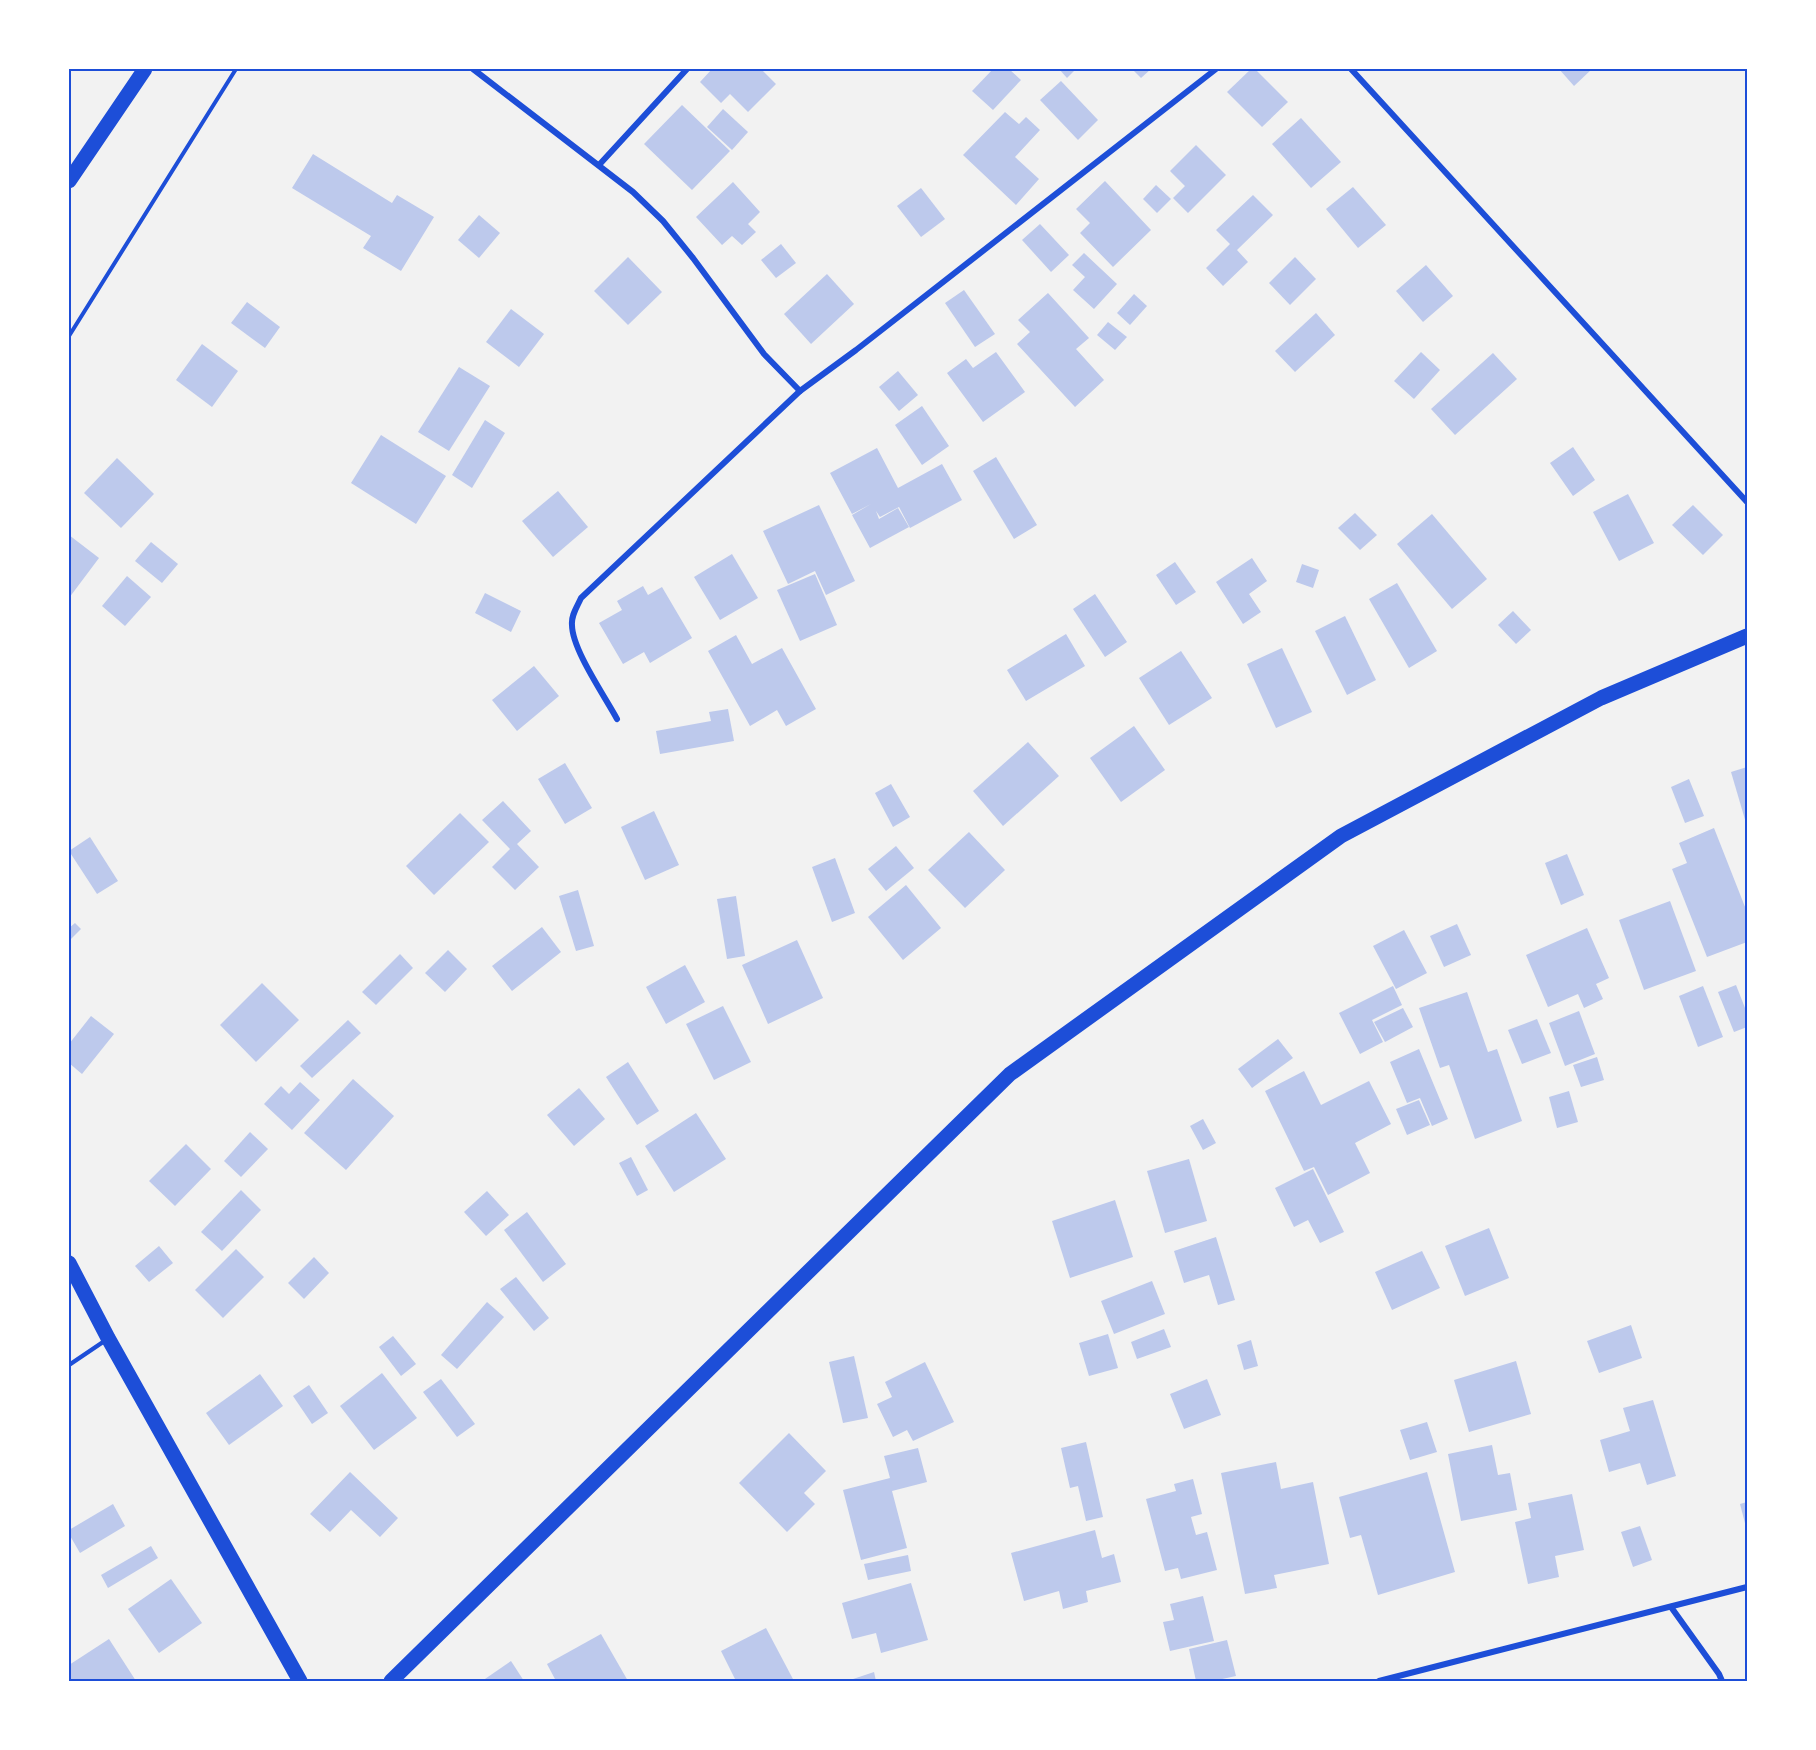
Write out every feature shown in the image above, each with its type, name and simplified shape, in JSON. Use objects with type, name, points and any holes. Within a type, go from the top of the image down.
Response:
[{"type":"main road","points":[[69,181],[145,69]]},
{"type":"main road","points":[[391,1681],[1010,1074],[1341,836],[1601,698],[1747,636]]},
{"type":"main road","points":[[69,1263],[108,1338],[300,1681]]},
{"type":"street","points":[[473,69],[633,192],[663,221],[764,354],[800,391]]},
{"type":"street","points":[[599,165],[687,69]]},
{"type":"street","points":[[617,718],[574,641],[572,623],[575,609],[581,598],[800,391],[856,350],[1216,69]]},
{"type":"street","points":[[1351,69],[1747,502]]},
{"type":"street","points":[[1378,1681],[1747,1587]]},
{"type":"street","points":[[1671,1607],[1722,1681]]},
{"type":"lane","points":[[69,1365],[108,1338]]},
{"type":"path","points":[[69,336],[236,69]]},
{"type":"building","points":[[712,69],[761,69],[776,84],[748,112],[730,94],[721,103],[700,82]]},
{"type":"building","points":[[993,69],[1009,69],[1021,80],[993,110],[972,91]]},
{"type":"building","points":[[1059,69],[1076,69],[1067,78]]},
{"type":"building","points":[[1132,69],[1151,69],[1141,78]]},
{"type":"building","points":[[1251,69],[1255,69],[1288,102],[1262,127],[1227,92]]},
{"type":"building","points":[[1559,69],[1592,69],[1574,86]]},
{"type":"building","points":[[1061,81],[1098,120],[1078,140],[1040,100]]},
{"type":"building","points":[[682,105],[730,151],[692,190],[644,144]]},
{"type":"building","points":[[723,109],[748,132],[732,150],[707,127]]},
{"type":"building","points":[[1005,112],[1019,124],[1026,117],[1040,130],[1015,157],[1039,179],[1016,205],[963,155]]},
{"type":"building","points":[[1301,118],[1341,162],[1311,188],[1272,144]]},
{"type":"building","points":[[1196,145],[1226,175],[1188,213],[1173,198],[1185,186],[1170,171]]},
{"type":"building","points":[[313,154],[392,203],[397,195],[434,217],[401,271],[363,248],[371,236],[292,188]]},
{"type":"building","points":[[1105,181],[1151,230],[1113,267],[1080,233],[1090,223],[1076,209]]},
{"type":"building","points":[[733,182],[760,212],[748,224],[756,232],[742,245],[732,236],[722,245],[696,217]]},
{"type":"building","points":[[1156,185],[1171,199],[1157,213],[1143,199]]},
{"type":"building","points":[[1353,187],[1386,225],[1358,248],[1326,209]]},
{"type":"building","points":[[921,188],[945,219],[921,237],[897,206]]},
{"type":"building","points":[[1253,195],[1273,215],[1237,250],[1248,262],[1223,286],[1206,268],[1230,244],[1216,230]]},
{"type":"building","points":[[479,215],[500,233],[479,258],[458,240]]},
{"type":"building","points":[[1040,224],[1069,255],[1051,272],[1022,240]]},
{"type":"building","points":[[781,244],[796,263],[776,278],[761,260]]},
{"type":"building","points":[[1084,253],[1117,284],[1094,309],[1073,290],[1085,277],[1072,265]]},
{"type":"building","points":[[628,257],[662,292],[628,325],[594,291]]},
{"type":"building","points":[[1295,257],[1316,279],[1290,305],[1269,283]]},
{"type":"building","points":[[1426,265],[1453,296],[1423,322],[1396,291]]},
{"type":"building","points":[[827,274],[854,304],[811,344],[784,314]]},
{"type":"building","points":[[964,290],[995,334],[975,347],[945,303]]},
{"type":"building","points":[[1048,293],[1089,338],[1076,349],[1104,380],[1075,407],[1017,344],[1030,332],[1018,320]]},
{"type":"building","points":[[1134,294],[1147,306],[1130,325],[1117,313]]},
{"type":"building","points":[[247,302],[280,327],[265,348],[231,323]]},
{"type":"building","points":[[511,309],[544,334],[519,367],[486,342]]},
{"type":"building","points":[[1316,313],[1335,335],[1295,372],[1275,351]]},
{"type":"building","points":[[1108,322],[1127,337],[1115,350],[1097,335]]},
{"type":"building","points":[[202,344],[238,371],[212,407],[176,380]]},
{"type":"building","points":[[996,352],[1025,392],[983,422],[947,373],[966,359],[973,368]]},
{"type":"building","points":[[1421,352],[1440,370],[1414,399],[1394,381]]},
{"type":"building","points":[[1493,353],[1517,379],[1455,435],[1431,409]]},
{"type":"building","points":[[459,367],[490,386],[449,451],[418,432]]},
{"type":"building","points":[[898,371],[918,395],[899,411],[879,387]]},
{"type":"building","points":[[922,406],[949,446],[922,465],[895,425]]},
{"type":"building","points":[[485,420],[505,433],[472,488],[452,475]]},
{"type":"building","points":[[381,435],[446,476],[416,524],[351,483]]},
{"type":"building","points":[[1573,447],[1595,480],[1573,496],[1550,463]]},
{"type":"building","points":[[877,448],[898,488],[942,464],[962,500],[910,528],[899,507],[880,517],[876,511],[879,519],[898,508],[909,527],[870,548],[852,515],[871,504],[852,514],[830,473]]},
{"type":"building","points":[[996,457],[1037,525],[1014,539],[973,471]]},
{"type":"building","points":[[117,458],[154,494],[121,528],[84,493]]},
{"type":"building","points":[[558,491],[588,527],[553,557],[522,521]]},
{"type":"building","points":[[1628,494],[1654,543],[1619,561],[1593,512]]},
{"type":"building","points":[[819,505],[855,581],[826,595],[815,571],[788,584],[763,531]]},
{"type":"building","points":[[1693,505],[1723,535],[1703,555],[1672,525]]},
{"type":"building","points":[[1355,513],[1377,535],[1360,550],[1338,528]]},
{"type":"building","points":[[1432,514],[1487,579],[1452,609],[1397,544]]},
{"type":"building","points":[[69,535],[99,558],[69,598]]},
{"type":"building","points":[[151,542],[178,564],[162,583],[135,561]]},
{"type":"building","points":[[732,554],[758,598],[720,620],[694,577]]},
{"type":"building","points":[[1252,558],[1267,581],[1249,594],[1261,612],[1243,624],[1216,582]]},
{"type":"building","points":[[1175,562],[1196,592],[1176,605],[1156,575]]},
{"type":"building","points":[[1302,564],[1319,570],[1313,588],[1296,582]]},
{"type":"building","points":[[815,574],[837,625],[800,641],[777,590]]},
{"type":"building","points":[[127,576],[151,597],[125,626],[102,606]]},
{"type":"building","points":[[1397,583],[1437,651],[1409,668],[1369,599]]},
{"type":"building","points":[[643,586],[648,595],[662,587],[692,638],[650,663],[644,652],[623,664],[599,623],[622,610],[617,601]]},
{"type":"building","points":[[485,593],[521,611],[511,632],[475,613]]},
{"type":"building","points":[[1095,594],[1127,642],[1105,657],[1073,609]]},
{"type":"building","points":[[1513,611],[1531,630],[1516,644],[1498,625]]},
{"type":"building","points":[[1345,616],[1376,680],[1347,695],[1315,631]]},
{"type":"building","points":[[1066,634],[1085,666],[1026,701],[1007,670]]},
{"type":"building","points":[[736,635],[752,664],[782,648],[816,709],[786,726],[777,710],[750,726],[708,651]]},
{"type":"building","points":[[1282,648],[1312,712],[1276,728],[1247,664]]},
{"type":"building","points":[[1181,651],[1212,698],[1169,725],[1139,678]]},
{"type":"building","points":[[534,666],[559,696],[517,731],[492,700]]},
{"type":"building","points":[[728,709],[734,741],[660,754],[656,731],[711,721],[709,712]]},
{"type":"building","points":[[1134,726],[1165,770],[1121,802],[1090,758]]},
{"type":"building","points":[[1028,742],[1059,776],[1003,826],[973,791]]},
{"type":"building","points":[[565,763],[592,808],[565,824],[538,779]]},
{"type":"building","points":[[1747,767],[1747,823],[1746,823],[1731,772]]},
{"type":"building","points":[[1689,779],[1704,816],[1685,823],[1671,787]]},
{"type":"building","points":[[891,784],[910,817],[893,827],[875,793]]},
{"type":"building","points":[[503,801],[531,831],[517,844],[539,867],[515,890],[492,867],[510,849],[482,820]]},
{"type":"building","points":[[654,811],[679,865],[645,880],[621,827]]},
{"type":"building","points":[[460,813],[489,842],[434,895],[406,866]]},
{"type":"building","points":[[1714,828],[1747,912],[1747,942],[1707,957],[1672,869],[1687,863],[1679,843]]},
{"type":"building","points":[[969,832],[1005,870],[965,908],[928,870]]},
{"type":"building","points":[[90,837],[118,881],[97,894],[69,851]]},
{"type":"building","points":[[896,846],[914,868],[886,891],[868,869]]},
{"type":"building","points":[[1567,854],[1584,895],[1561,905],[1545,863]]},
{"type":"building","points":[[835,858],[855,913],[832,922],[812,867]]},
{"type":"building","points":[[906,885],[941,928],[903,960],[868,917]]},
{"type":"building","points":[[578,890],[594,946],[576,951],[559,896]]},
{"type":"building","points":[[736,896],[745,956],[727,959],[717,899]]},
{"type":"building","points":[[1670,901],[1696,971],[1644,990],[1619,920]]},
{"type":"building","points":[[75,923],[81,929],[69,941],[69,928]]},
{"type":"building","points":[[1457,924],[1471,955],[1444,967],[1430,936]]},
{"type":"building","points":[[542,927],[561,952],[512,991],[492,966]]},
{"type":"building","points":[[1587,928],[1609,978],[1596,984],[1603,999],[1584,1008],[1578,994],[1548,1007],[1526,955]]},
{"type":"building","points":[[1404,930],[1427,973],[1396,989],[1373,946]]},
{"type":"building","points":[[797,940],[823,998],[768,1024],[742,965]]},
{"type":"building","points":[[448,950],[467,969],[445,992],[425,973]]},
{"type":"building","points":[[400,954],[413,968],[376,1005],[362,992]]},
{"type":"building","points":[[685,965],[705,1002],[666,1024],[646,987]]},
{"type":"building","points":[[262,983],[299,1020],[256,1062],[220,1025]]},
{"type":"building","points":[[1736,985],[1747,1013],[1747,1027],[1734,1032],[1718,992]]},
{"type":"building","points":[[1393,986],[1402,1005],[1372,1020],[1383,1042],[1360,1054],[1339,1013]]},
{"type":"building","points":[[1703,986],[1723,1037],[1698,1047],[1679,996]]},
{"type":"building","points":[[1467,992],[1488,1052],[1497,1049],[1522,1121],[1475,1139],[1449,1065],[1440,1068],[1419,1008]]},
{"type":"building","points":[[723,1006],[751,1062],[714,1080],[686,1024]]},
{"type":"building","points":[[1403,1008],[1413,1027],[1385,1042],[1374,1022]]},
{"type":"building","points":[[1579,1011],[1595,1054],[1565,1066],[1549,1023]]},
{"type":"building","points":[[91,1016],[114,1034],[82,1074],[69,1063],[69,1044]]},
{"type":"building","points":[[1537,1019],[1551,1053],[1522,1064],[1508,1030]]},
{"type":"building","points":[[348,1020],[361,1033],[312,1078],[300,1066]]},
{"type":"building","points":[[1278,1039],[1293,1058],[1252,1088],[1238,1069]]},
{"type":"building","points":[[1419,1049],[1448,1119],[1432,1126],[1420,1098],[1407,1103],[1390,1062]]},
{"type":"building","points":[[1597,1057],[1604,1080],[1581,1087],[1573,1065]]},
{"type":"building","points":[[628,1062],[659,1111],[637,1125],[606,1077]]},
{"type":"building","points":[[1304,1071],[1321,1105],[1369,1081],[1391,1124],[1355,1143],[1370,1173],[1328,1195],[1314,1167],[1304,1171],[1265,1091]]},
{"type":"building","points":[[353,1079],[394,1116],[346,1170],[304,1133]]},
{"type":"building","points":[[300,1082],[320,1100],[292,1130],[264,1104],[281,1086],[289,1094]]},
{"type":"building","points":[[579,1088],[605,1119],[574,1146],[547,1115]]},
{"type":"building","points":[[1569,1091],[1578,1122],[1557,1128],[1549,1097]]},
{"type":"building","points":[[1419,1100],[1430,1125],[1407,1135],[1396,1109]]},
{"type":"building","points":[[696,1113],[726,1159],[674,1192],[645,1146]]},
{"type":"building","points":[[1203,1119],[1216,1143],[1203,1150],[1190,1126]]},
{"type":"building","points":[[250,1132],[268,1149],[241,1177],[224,1161]]},
{"type":"building","points":[[186,1144],[211,1169],[175,1206],[149,1181]]},
{"type":"building","points":[[631,1157],[648,1190],[637,1196],[619,1163]]},
{"type":"building","points":[[1189,1159],[1207,1221],[1165,1233],[1147,1171]]},
{"type":"building","points":[[1313,1169],[1344,1232],[1320,1243],[1308,1220],[1294,1227],[1275,1188]]},
{"type":"building","points":[[241,1190],[261,1210],[222,1251],[201,1232]]},
{"type":"building","points":[[487,1191],[509,1215],[486,1236],[464,1212]]},
{"type":"building","points":[[1115,1200],[1133,1257],[1070,1278],[1052,1221]]},
{"type":"building","points":[[527,1212],[566,1264],[543,1282],[504,1230]]},
{"type":"building","points":[[1489,1228],[1509,1278],[1465,1296],[1445,1246]]},
{"type":"building","points":[[1216,1237],[1235,1300],[1218,1305],[1209,1275],[1184,1283],[1174,1251]]},
{"type":"building","points":[[159,1246],[173,1263],[149,1282],[135,1266]]},
{"type":"building","points":[[236,1249],[264,1277],[223,1318],[195,1290]]},
{"type":"building","points":[[1422,1251],[1440,1288],[1392,1310],[1375,1272]]},
{"type":"building","points":[[314,1257],[329,1273],[304,1299],[288,1283]]},
{"type":"building","points":[[516,1277],[549,1318],[534,1331],[500,1289]]},
{"type":"building","points":[[1152,1281],[1165,1314],[1114,1334],[1101,1301]]},
{"type":"building","points":[[487,1302],[504,1317],[457,1369],[441,1355]]},
{"type":"building","points":[[1631,1325],[1642,1358],[1599,1373],[1587,1341]]},
{"type":"building","points":[[1164,1329],[1171,1347],[1137,1359],[1131,1342]]},
{"type":"building","points":[[1108,1334],[1118,1368],[1089,1376],[1079,1343]]},
{"type":"building","points":[[393,1336],[416,1364],[401,1376],[379,1347]]},
{"type":"building","points":[[1251,1340],[1258,1366],[1244,1370],[1237,1345]]},
{"type":"building","points":[[854,1356],[868,1418],[843,1423],[829,1362]]},
{"type":"building","points":[[1516,1361],[1531,1414],[1469,1432],[1454,1380]]},
{"type":"building","points":[[925,1362],[954,1422],[913,1441],[907,1430],[893,1437],[877,1404],[892,1397],[885,1382]]},
{"type":"building","points":[[382,1373],[417,1418],[374,1450],[340,1406]]},
{"type":"building","points":[[260,1374],[283,1406],[229,1445],[206,1413]]},
{"type":"building","points":[[441,1379],[475,1424],[457,1437],[423,1392]]},
{"type":"building","points":[[1207,1379],[1221,1415],[1184,1429],[1170,1394]]},
{"type":"building","points":[[309,1385],[328,1413],[312,1424],[293,1396]]},
{"type":"building","points":[[1653,1400],[1676,1476],[1647,1485],[1640,1463],[1609,1472],[1600,1440],[1630,1431],[1623,1408]]},
{"type":"building","points":[[1427,1422],[1437,1452],[1410,1460],[1400,1430]]},
{"type":"building","points":[[789,1433],[826,1471],[804,1493],[815,1504],[787,1532],[739,1483]]},
{"type":"building","points":[[1086,1442],[1103,1517],[1086,1521],[1078,1486],[1070,1488],[1061,1448]]},
{"type":"building","points":[[1492,1445],[1498,1475],[1510,1473],[1517,1510],[1461,1521],[1448,1454]]},
{"type":"building","points":[[918,1448],[927,1482],[892,1491],[907,1548],[861,1560],[843,1490],[890,1478],[884,1456]]},
{"type":"building","points":[[1276,1462],[1281,1489],[1313,1482],[1329,1564],[1274,1575],[1277,1588],[1245,1594],[1221,1473]]},
{"type":"building","points":[[350,1472],[398,1518],[380,1537],[351,1510],[330,1532],[310,1514]]},
{"type":"building","points":[[1427,1472],[1455,1572],[1378,1595],[1361,1535],[1350,1538],[1339,1497]]},
{"type":"building","points":[[1193,1479],[1202,1514],[1191,1517],[1196,1535],[1207,1532],[1217,1570],[1181,1579],[1178,1568],[1165,1571],[1146,1499],[1176,1491],[1174,1484]]},
{"type":"building","points":[[1572,1494],[1584,1550],[1555,1556],[1559,1577],[1528,1584],[1515,1522],[1531,1518],[1528,1503]]},
{"type":"building","points":[[1747,1502],[1747,1527],[1746,1527],[1740,1504]]},
{"type":"building","points":[[113,1504],[125,1526],[80,1553],[69,1530]]},
{"type":"building","points":[[1640,1526],[1652,1560],[1633,1567],[1621,1532]]},
{"type":"building","points":[[1095,1530],[1102,1558],[1114,1554],[1121,1582],[1086,1591],[1088,1602],[1063,1609],[1059,1591],[1024,1601],[1011,1553]]},
{"type":"building","points":[[151,1546],[158,1558],[108,1588],[101,1575]]},
{"type":"building","points":[[908,1555],[911,1571],[868,1580],[864,1564]]},
{"type":"building","points":[[171,1579],[202,1623],[159,1653],[128,1609]]},
{"type":"building","points":[[911,1583],[928,1640],[881,1653],[876,1633],[852,1639],[842,1603]]},
{"type":"building","points":[[1203,1596],[1214,1641],[1170,1651],[1163,1622],[1174,1620],[1170,1604]]},
{"type":"building","points":[[766,1628],[794,1681],[736,1681],[721,1651]]},
{"type":"building","points":[[601,1634],[628,1681],[556,1681],[547,1664]]},
{"type":"building","points":[[109,1639],[136,1681],[71,1681],[69,1665]]},
{"type":"building","points":[[1227,1640],[1236,1676],[1213,1681],[1196,1681],[1189,1649]]},
{"type":"building","points":[[511,1661],[524,1681],[482,1681]]},
{"type":"building","points":[[874,1672],[876,1681],[847,1681]]}]
